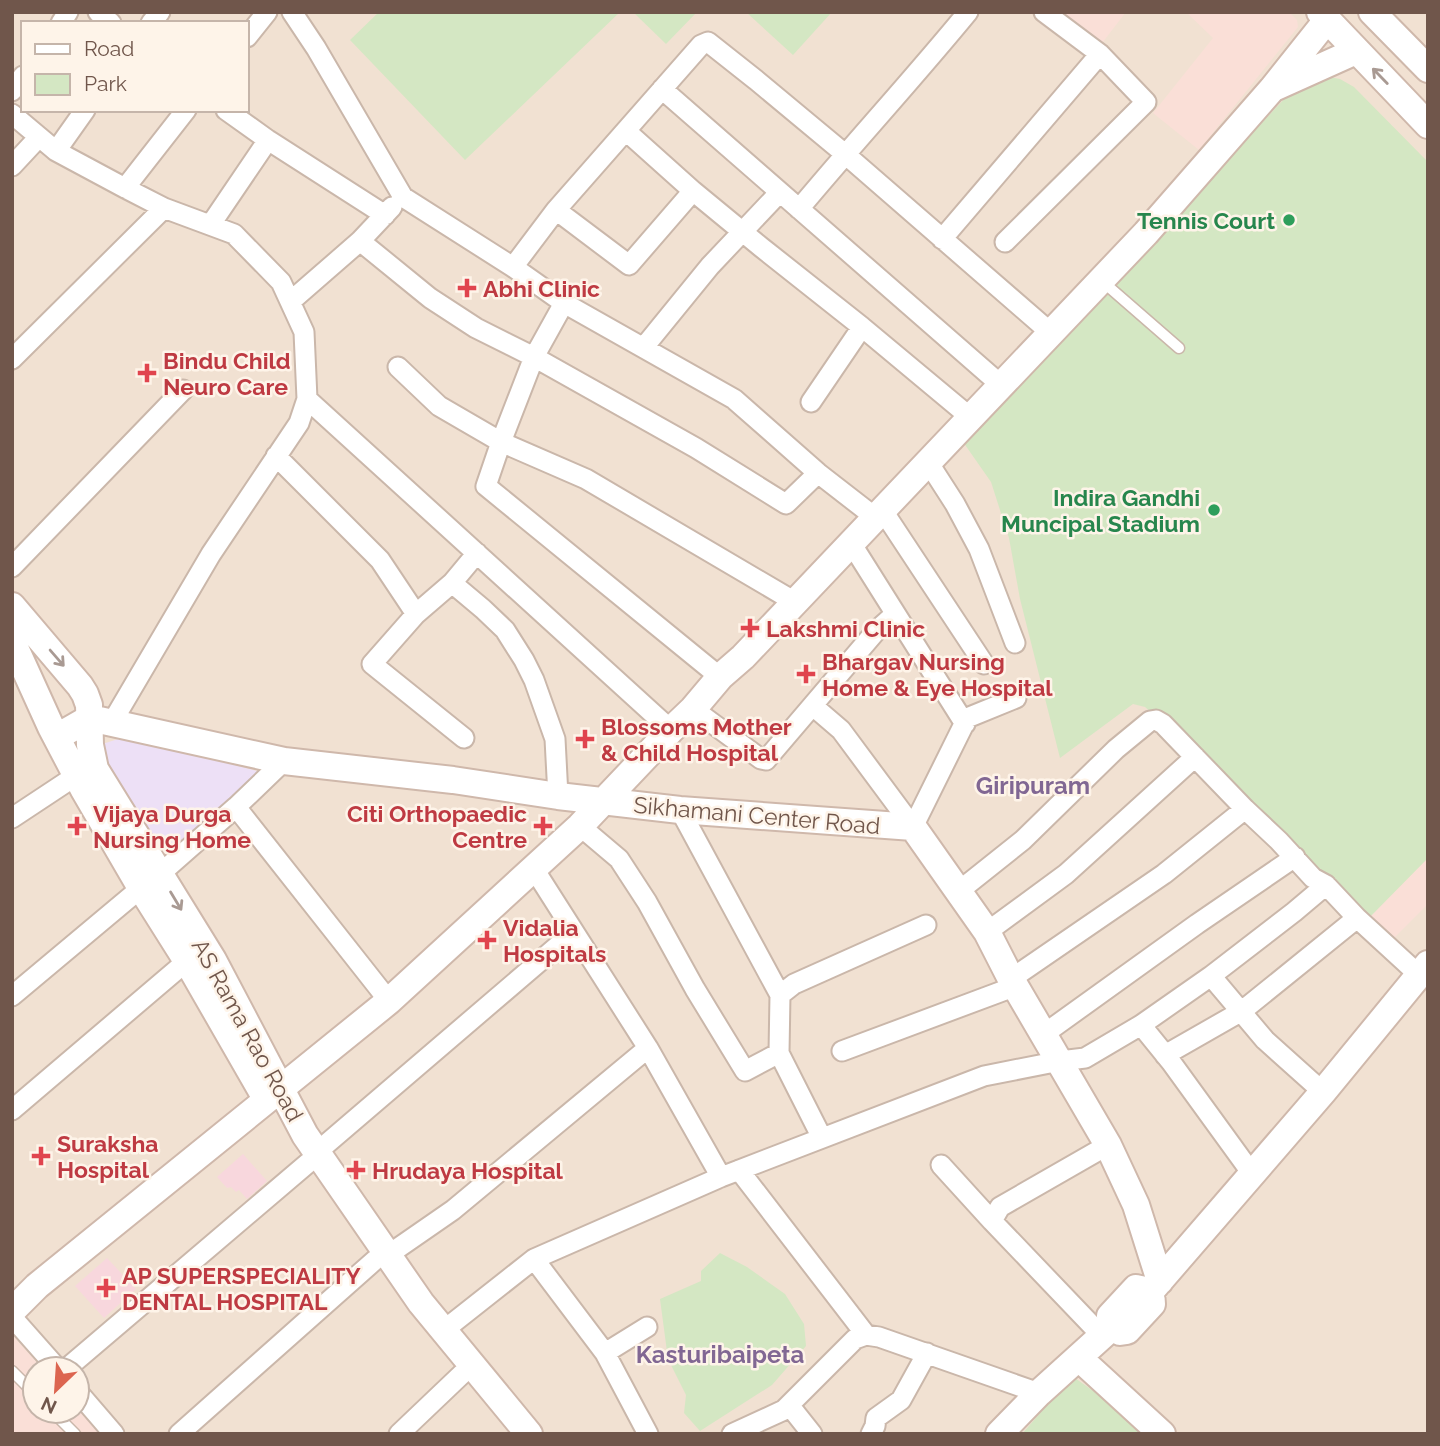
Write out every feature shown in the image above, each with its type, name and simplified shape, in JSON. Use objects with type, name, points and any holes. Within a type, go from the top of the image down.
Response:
[{"type":"street","points":[[248,36],[267,12]]},
{"type":"street","points":[[292,12],[403,197],[564,303],[734,399],[818,473],[876,517],[887,517],[984,664]]},
{"type":"street","points":[[799,209],[968,12]]},
{"type":"street","points":[[1006,243],[1146,102],[1100,54],[1044,12]]},
{"type":"street","points":[[1377,14],[1428,69]]},
{"type":"street","points":[[12,1311],[37,1286],[389,1001],[580,826],[1102,281],[1272,89],[1323,16],[1428,125]]},
{"type":"street","points":[[513,267],[556,210],[701,45],[708,42],[845,154],[1051,333]]},
{"type":"street","points":[[1272,89],[1356,51]]},
{"type":"street","points":[[942,239],[1100,54]]},
{"type":"street","points":[[662,89],[1001,385]]},
{"type":"street","points":[[56,151],[84,112]]},
{"type":"street","points":[[125,188],[184,112]]},
{"type":"street","points":[[229,112],[384,215]]},
{"type":"street","points":[[12,114],[56,151],[164,208],[234,234],[281,282],[304,332],[307,399],[299,422],[211,554],[123,701],[100,721],[57,737]]},
{"type":"street","points":[[626,131],[742,232],[970,416]]},
{"type":"street","points":[[12,166],[38,136]]},
{"type":"street","points":[[211,224],[268,140]]},
{"type":"street","points":[[556,210],[629,265],[693,191]]},
{"type":"street","points":[[644,347],[710,266],[779,193]]},
{"type":"street","points":[[291,301],[360,241],[403,197]]},
{"type":"street","points":[[12,359],[164,208]]},
{"type":"street","points":[[360,241],[430,298],[476,328],[534,357],[696,448],[786,504],[818,473]]},
{"type":"street","points":[[564,303],[534,357],[486,486],[720,677]]},
{"type":"street","points":[[811,402],[862,327]]},
{"type":"street","points":[[398,367],[439,406],[501,442],[586,479],[795,602]]},
{"type":"street","points":[[12,567],[183,390]]},
{"type":"street","points":[[307,399],[671,730]]},
{"type":"street","points":[[276,456],[380,560],[415,614]]},
{"type":"street","points":[[928,462],[956,505],[979,549],[1015,643]]},
{"type":"street","points":[[851,543],[965,724]]},
{"type":"street","points":[[464,738],[372,664],[415,614],[452,583],[477,553]]},
{"type":"street","points":[[452,583],[505,630],[534,680],[555,739],[558,796]]},
{"type":"street","name":"AS Rama Rao Road","points":[[12,606],[80,686],[100,721],[90,745],[95,769],[151,880],[187,961],[274,1095],[305,1135],[313,1158],[381,1258],[529,1434]]},
{"type":"street","points":[[693,709],[766,760],[876,631],[895,614]]},
{"type":"street","name":"AS Rama Rao Road","points":[[12,641],[20,679],[57,737],[76,775],[151,880],[172,894],[213,960],[274,1095]]},
{"type":"street","points":[[813,706],[841,730],[913,827],[967,718],[1016,698]]},
{"type":"street","points":[[959,891],[1023,839],[1116,749],[1150,721],[1156,720],[1163,724],[1313,878],[1326,885],[1357,918],[1423,969],[1323,1092],[1155,1287],[1152,1304],[1127,1331],[1107,1332],[1039,1393],[999,1434]]},
{"type":"street","name":"Sikhamani Center Road","points":[[100,721],[284,761],[453,780],[603,802],[913,827],[987,932],[1013,982],[1108,1144],[1136,1205],[1155,1287]]},
{"type":"street","points":[[987,932],[1066,874],[1195,757]]},
{"type":"street","points":[[12,996],[236,807],[284,761]]},
{"type":"street","points":[[12,818],[76,775]]},
{"type":"street","points":[[236,807],[389,1001]]},
{"type":"street","points":[[842,1051],[1013,982],[1164,874],[1245,809]]},
{"type":"street","points":[[681,810],[780,995],[779,1053],[822,1138]]},
{"type":"street","points":[[580,826],[620,859],[745,1071],[779,1053]]},
{"type":"street","points":[[1044,1034],[1196,924],[1295,857]]},
{"type":"street","points":[[534,869],[730,1174],[866,1335]]},
{"type":"street","points":[[444,1331],[534,1259],[730,1174],[984,1076],[1085,1058],[1141,1025],[1211,976],[1326,885]]},
{"type":"street","points":[[1165,1055],[1242,1011],[1357,918]]},
{"type":"street","points":[[780,995],[794,984],[926,925]]},
{"type":"street","points":[[82,1355],[574,932]]},
{"type":"street","points":[[12,1110],[187,961]]},
{"type":"street","points":[[1211,976],[1265,1040],[1323,1092]]},
{"type":"street","points":[[1141,1025],[1253,1175]]},
{"type":"street","points":[[179,1434],[381,1258],[453,1210],[648,1048]]},
{"type":"street","points":[[992,1221],[1000,1207],[1108,1144]]},
{"type":"street","points":[[942,1165],[992,1221],[1107,1332]]},
{"type":"street","name":"AS Rama Rao Road","points":[[381,1258],[404,1309],[462,1374],[508,1434]]},
{"type":"street","points":[[534,1259],[605,1353],[648,1434]]},
{"type":"street","points":[[12,1317],[46,1355]]},
{"type":"street","points":[[605,1353],[647,1327]]},
{"type":"street","points":[[732,1434],[784,1410],[855,1339],[866,1335],[927,1353],[1039,1393]]},
{"type":"street","points":[[871,1434],[876,1418],[901,1399],[927,1353]]},
{"type":"street","points":[[1079,1358],[1157,1433]]},
{"type":"street","points":[[399,1434],[462,1374]]},
{"type":"street","points":[[789,1405],[812,1434]]},
{"type":"street","points":[[91,1407],[114,1434]]},
{"type":"lane","points":[[1102,281],[1179,348]]},
{"type":"shaded area","points":[[12,12],[1428,12],[1428,1434],[12,1434]]},
{"type":"shaded area","points":[[1060,12],[1126,12],[1099,47]]},
{"type":"shaded area","points":[[1186,12],[1289,12],[1297,20],[1298,27],[1199,150],[1153,113],[1213,38]]},
{"type":"shaded area","points":[[128,736],[264,773],[166,857],[104,768],[99,745]]},
{"type":"shaded area","points":[[1428,858],[1428,904],[1388,944],[1364,923]]},
{"type":"shaded area","name":"AP SUPERSPECIALITY DENTAL HOSPITAL","points":[[243,1154],[267,1181],[247,1199],[239,1190],[236,1192],[231,1187],[227,1188],[217,1177]]},
{"type":"shaded area","name":"AP SUPERSPECIALITY DENTAL HOSPITAL","points":[[107,1258],[136,1289],[104,1318],[75,1286]]},
{"type":"shaded area","points":[[12,1335],[30,1355],[21,1355],[21,1425],[91,1425],[91,1423],[101,1434],[12,1434]]},
{"type":"green space","points":[[379,12],[619,13],[465,160],[350,40]]},
{"type":"green space","points":[[633,12],[697,12],[666,44]]},
{"type":"green space","points":[[746,12],[832,12],[793,55]]},
{"type":"green space","name":"Indira Gandhi Muncipal Stadium","points":[[1324,76],[1340,79],[1354,87],[1428,162],[1428,858],[1364,923],[1145,707],[1133,704],[1060,758],[1020,599],[1009,538],[991,482],[961,439],[1289,94]]},
{"type":"green space","points":[[720,1253],[747,1267],[785,1294],[804,1324],[806,1346],[772,1385],[700,1431],[684,1413],[686,1395],[668,1359],[660,1299],[701,1281],[701,1271]]},
{"type":"green space","points":[[1072,1376],[1099,1395],[1147,1434],[1022,1434]]},
{"type":"place","name":"Tennis Court","points":[[1289,220]]},
{"type":"place","name":"Abhi Clinic","points":[[467,288]]},
{"type":"place","name":"Bindu Child Neuro Care","points":[[147,373]]},
{"type":"place","name":"Indira Gandhi Muncipal Stadium","points":[[1214,510]]},
{"type":"place","name":"Lakshmi Clinic","points":[[750,628]]},
{"type":"place","name":"Bhargav Nursing Home & Eye Hospital","points":[[806,674]]},
{"type":"place","name":"Blossoms Mother & Child Hospital","points":[[585,739]]},
{"type":"place","name":"Vijaya Durga Nursing Home","points":[[77,826]]},
{"type":"place","name":"Citi Orthopaedic Centre","points":[[543,826]]},
{"type":"place","name":"Vidalia Hospitals","points":[[487,940]]},
{"type":"place","name":"Suraksha Hospital","points":[[41,1156]]},
{"type":"place","name":"Hrudaya Hospital","points":[[356,1170]]},
{"type":"place","name":"AP SUPERSPECIALITY DENTAL HOSPITAL","points":[[106,1288]]},
{"type":"district","name":"Giripuram","points":[[1033,785]]},
{"type":"district","name":"Kasturibaipeta","points":[[720,1354]]}]
